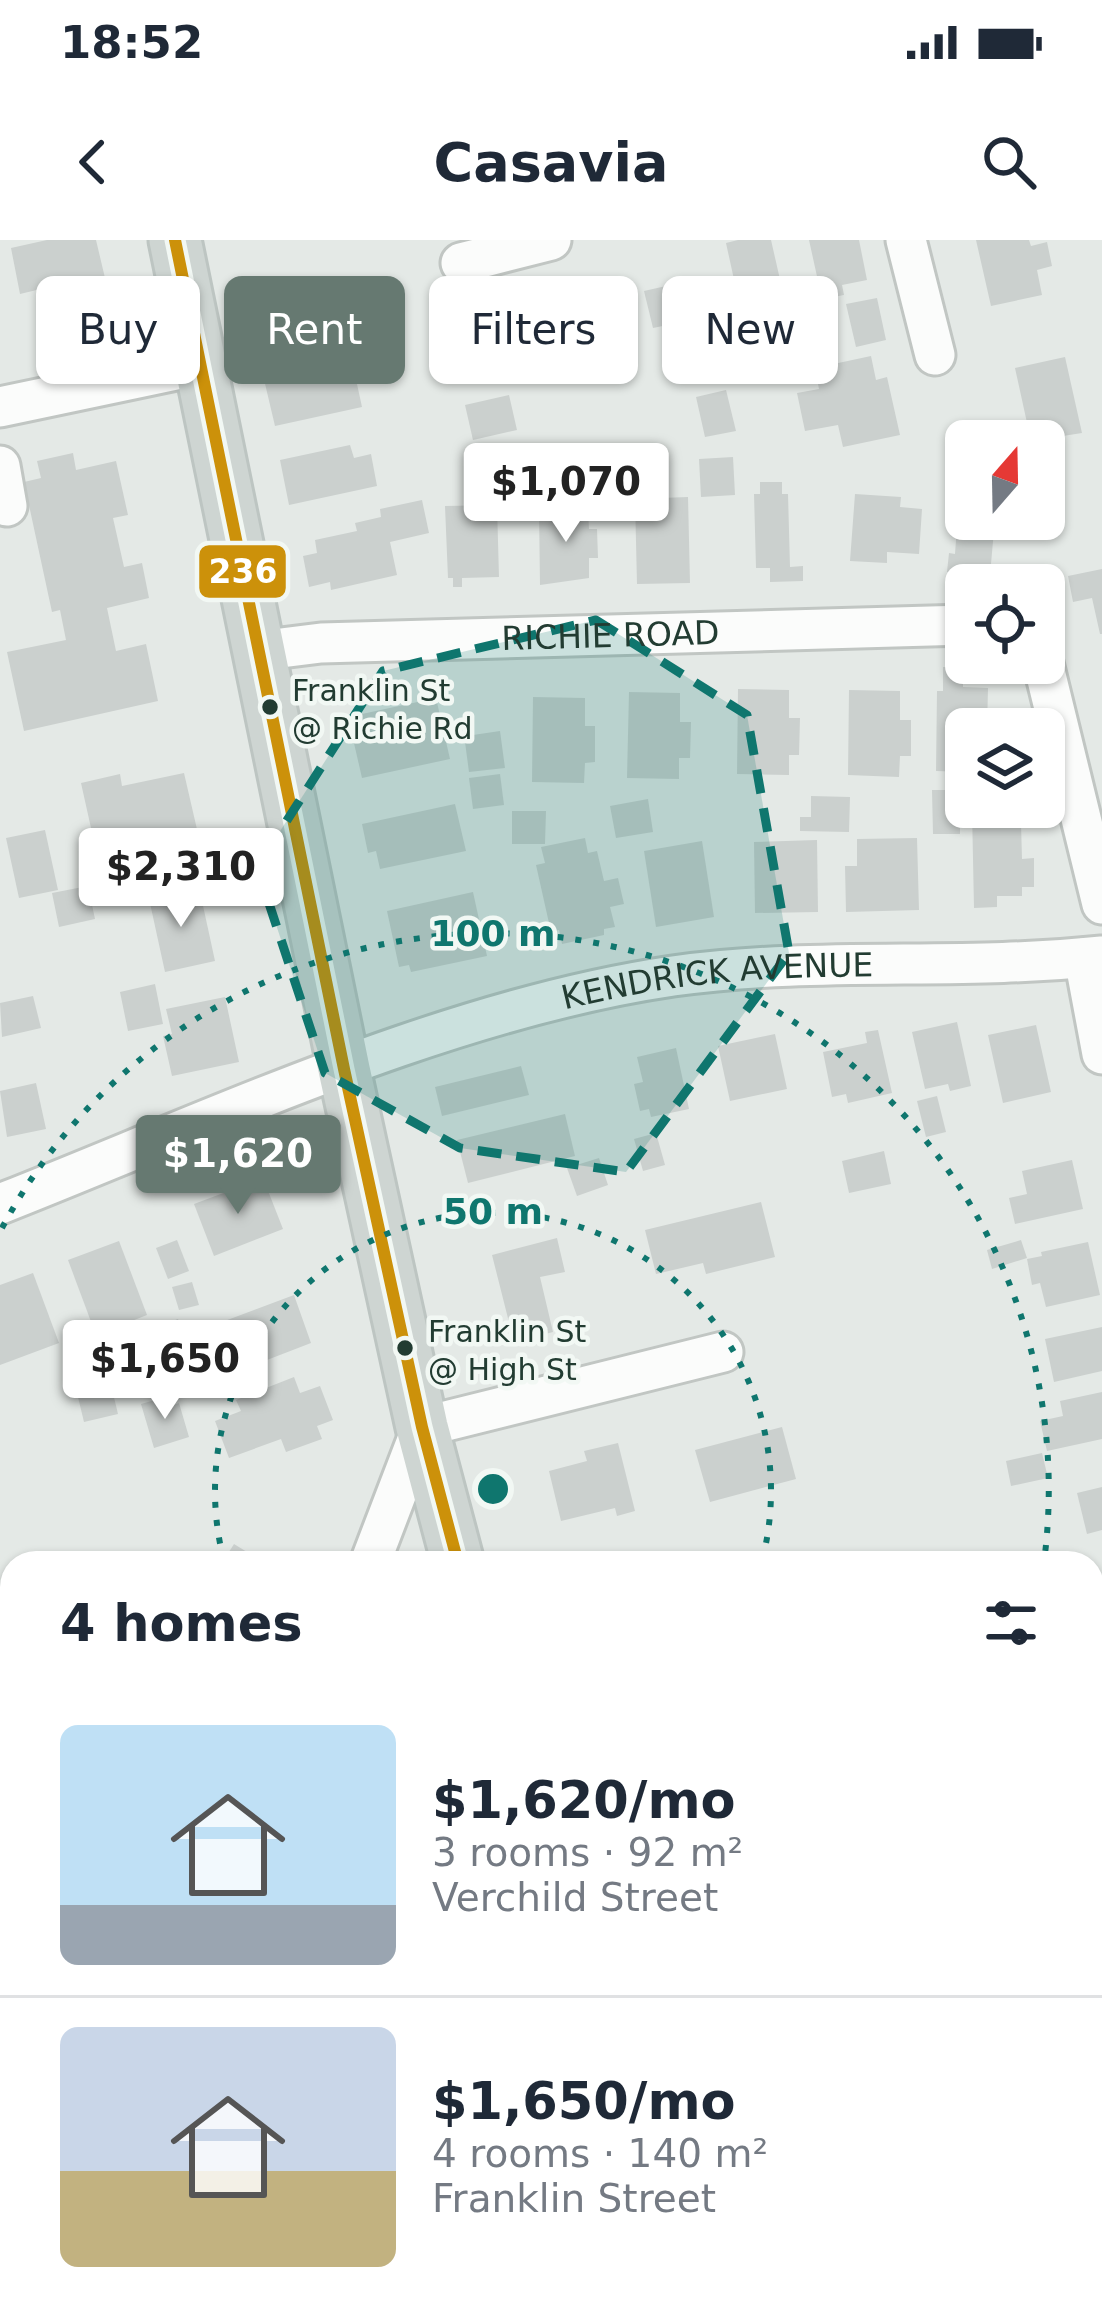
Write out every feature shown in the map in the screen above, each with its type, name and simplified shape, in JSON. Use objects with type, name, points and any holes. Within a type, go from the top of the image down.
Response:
[{"type":"main road","points":[[175,240],[182,276]]},
{"type":"main road","points":[[200,365],[344,1069],[422,1427],[455,1551]]},
{"type":"street","points":[[461,263],[550,240]]},
{"type":"street","points":[[906,240],[935,355]]},
{"type":"street","points":[[0,407],[110,384]]},
{"type":"street","points":[[0,466],[7,506]]},
{"type":"street","name":"RICHIE ROAD","points":[[257,651],[321,643],[945,626]]},
{"type":"street","points":[[1048,684],[1102,904]]},
{"type":"street","points":[[1093,957],[1102,1054]]},
{"type":"street","name":"KENDRICK AVENUE","points":[[0,1204],[344,1069],[464,1027],[568,998],[674,976],[1093,957]]},
{"type":"street","points":[[375,1551],[422,1427],[723,1352]]},
{"type":"highlighted area","points":[[596,620],[747,715],[789,953],[626,1172],[460,1148],[325,1073],[257,867],[383,671]]},
{"type":"building","points":[[47,240],[96,240],[105,276],[36,276],[36,290],[20,294],[11,248]]},
{"type":"building","points":[[771,240],[779,276],[733,276],[726,243]]},
{"type":"building","points":[[809,240],[859,240],[867,280],[842,285],[844,295],[838,296],[838,276],[817,276]]},
{"type":"building","points":[[976,240],[1029,240],[1031,246],[1047,242],[1052,266],[1037,270],[1042,295],[991,306]]},
{"type":"building","points":[[662,287],[662,326],[653,328],[644,291]]},
{"type":"building","points":[[877,298],[886,340],[856,347],[846,304]]},
{"type":"building","points":[[871,356],[876,380],[887,377],[900,435],[843,447],[838,425],[805,431],[797,393],[819,389],[818,384],[838,384],[838,363]]},
{"type":"building","points":[[1065,357],[1082,433],[1065,436],[1065,420],[1026,420],[1015,368]]},
{"type":"building","points":[[265,384],[357,384],[362,407],[275,426]]},
{"type":"building","points":[[726,390],[736,431],[705,437],[696,397]]},
{"type":"building","points":[[509,395],[517,430],[473,440],[465,405]]},
{"type":"building","points":[[350,445],[354,458],[371,454],[377,486],[289,505],[280,460]]},
{"type":"building","points":[[531,450],[559,451],[558,484],[547,483],[547,493],[523,492],[523,467],[530,468]]},
{"type":"building","points":[[73,453],[76,470],[116,461],[128,515],[113,518],[124,567],[142,563],[149,598],[107,608],[116,651],[146,644],[158,701],[24,731],[7,652],[66,640],[60,610],[52,612],[24,482],[41,478],[37,461]]},
{"type":"building","points":[[733,457],[735,495],[701,497],[699,459]]},
{"type":"building","points":[[760,482],[782,482],[782,494],[788,494],[790,567],[803,566],[803,581],[770,582],[770,568],[756,568],[754,494],[760,494]]},
{"type":"building","points":[[855,494],[901,497],[900,507],[922,509],[919,554],[887,552],[887,563],[850,561]]},
{"type":"building","points":[[688,497],[690,583],[637,584],[635,499]]},
{"type":"building","points":[[422,500],[429,533],[390,542],[397,575],[331,590],[330,582],[309,587],[303,556],[317,553],[315,540],[357,531],[355,523],[381,517],[380,509]]},
{"type":"building","points":[[497,505],[499,577],[462,578],[462,587],[453,587],[453,578],[448,578],[445,506]]},
{"type":"building","points":[[588,509],[589,529],[597,529],[598,558],[589,558],[589,578],[540,585],[539,510]]},
{"type":"building","points":[[956,540],[993,540],[991,564],[948,564],[949,553],[955,554]]},
{"type":"building","points":[[1102,569],[1100,634],[1092,598],[1073,602],[1068,576]]},
{"type":"building","points":[[943,667],[945,684],[988,688],[988,708],[945,708],[945,771],[936,771],[937,691],[943,691]]},
{"type":"building","points":[[738,689],[789,690],[789,718],[800,718],[799,755],[789,755],[789,775],[737,774]]},
{"type":"building","points":[[849,690],[900,691],[900,720],[911,720],[911,756],[900,756],[899,777],[848,775]]},
{"type":"building","points":[[629,692],[680,693],[680,722],[691,722],[690,758],[679,758],[679,779],[627,778]]},
{"type":"building","points":[[533,697],[585,698],[585,726],[595,726],[595,762],[585,763],[584,783],[532,782]]},
{"type":"building","points":[[436,698],[450,759],[362,778],[348,717]]},
{"type":"building","points":[[500,731],[505,768],[469,772],[465,742],[474,741],[473,735]]},
{"type":"building","points":[[184,773],[199,838],[99,864],[81,783],[120,774],[122,786]]},
{"type":"building","points":[[500,774],[504,805],[473,809],[469,778]]},
{"type":"building","points":[[932,790],[945,790],[945,828],[960,828],[960,834],[933,834]]},
{"type":"building","points":[[811,796],[850,797],[849,832],[800,831],[800,817],[811,817]]},
{"type":"building","points":[[648,799],[653,832],[616,838],[610,806]]},
{"type":"building","points":[[455,804],[466,851],[380,869],[376,851],[368,853],[362,824]]},
{"type":"building","points":[[512,811],[546,811],[545,844],[512,844]]},
{"type":"building","points":[[972,828],[1021,828],[1022,859],[1034,858],[1034,887],[1022,887],[1022,896],[997,896],[997,907],[974,908]]},
{"type":"building","points":[[45,830],[58,890],[19,898],[6,838]]},
{"type":"building","points":[[585,838],[588,853],[597,851],[604,881],[618,878],[624,904],[610,907],[615,927],[604,929],[604,935],[562,944],[559,930],[551,932],[536,865],[545,863],[541,847]]},
{"type":"building","points":[[917,838],[919,910],[846,912],[845,866],[857,866],[857,839]]},
{"type":"building","points":[[817,840],[818,912],[755,913],[754,842]]},
{"type":"building","points":[[702,841],[714,917],[656,927],[644,851]]},
{"type":"building","points":[[88,886],[95,919],[59,927],[52,893]]},
{"type":"building","points":[[181,887],[185,904],[202,901],[215,961],[165,972],[148,894]]},
{"type":"building","points":[[473,892],[487,956],[411,972],[409,965],[399,967],[387,911]]},
{"type":"building","points":[[155,984],[163,1024],[128,1031],[120,992]]},
{"type":"building","points":[[33,996],[41,1028],[2,1037],[0,1003]]},
{"type":"building","points":[[225,997],[239,1062],[172,1076],[163,1036],[172,1034],[166,1009]]},
{"type":"building","points":[[957,1022],[971,1086],[950,1091],[948,1084],[925,1089],[912,1032]]},
{"type":"building","points":[[1036,1025],[1051,1092],[1003,1103],[988,1035]]},
{"type":"building","points":[[878,1030],[892,1093],[848,1103],[846,1094],[832,1097],[823,1052],[867,1043],[865,1032]]},
{"type":"building","points":[[775,1034],[787,1089],[730,1101],[718,1046]]},
{"type":"building","points":[[676,1048],[689,1109],[651,1117],[649,1109],[640,1111],[634,1084],[643,1082],[637,1057]]},
{"type":"building","points":[[521,1066],[529,1095],[442,1116],[435,1087]]},
{"type":"building","points":[[36,1083],[46,1129],[7,1137],[0,1091]]},
{"type":"building","points":[[937,1096],[946,1132],[926,1137],[917,1101]]},
{"type":"building","points":[[565,1114],[575,1156],[468,1183],[457,1140]]},
{"type":"building","points":[[656,1133],[665,1165],[643,1171],[634,1139]]},
{"type":"building","points":[[884,1151],[891,1184],[849,1193],[842,1161]]},
{"type":"building","points":[[599,1158],[608,1185],[577,1196],[567,1168]]},
{"type":"building","points":[[1072,1160],[1083,1209],[1015,1224],[1009,1198],[1027,1194],[1022,1171]]},
{"type":"building","points":[[263,1178],[283,1229],[214,1256],[194,1204]]},
{"type":"building","points":[[761,1202],[775,1257],[706,1274],[703,1263],[656,1274],[645,1230]]},
{"type":"building","points":[[557,1238],[565,1272],[540,1277],[553,1332],[514,1342],[492,1255]]},
{"type":"building","points":[[177,1240],[189,1271],[168,1279],[156,1248]]},
{"type":"building","points":[[1021,1240],[1027,1258],[992,1269],[987,1250]]},
{"type":"building","points":[[119,1241],[147,1315],[96,1335],[68,1260]]},
{"type":"building","points":[[1088,1242],[1100,1295],[1046,1307],[1040,1283],[1032,1285],[1027,1259]]},
{"type":"building","points":[[33,1273],[59,1343],[0,1365],[0,1285]]},
{"type":"building","points":[[192,1282],[199,1305],[179,1310],[172,1287]]},
{"type":"building","points":[[294,1295],[311,1343],[254,1365],[247,1346],[224,1355],[214,1325]]},
{"type":"building","points":[[178,1319],[193,1357],[152,1372],[137,1334]]},
{"type":"building","points":[[1102,1327],[1102,1371],[1054,1382],[1045,1339]]},
{"type":"building","points":[[294,1377],[300,1393],[320,1386],[333,1420],[317,1426],[322,1439],[286,1452],[281,1439],[229,1458],[215,1421],[241,1411],[236,1400]]},
{"type":"building","points":[[111,1385],[118,1414],[84,1422],[77,1393]]},
{"type":"building","points":[[1102,1392],[1102,1439],[1047,1451],[1040,1421],[1063,1416],[1060,1401]]},
{"type":"building","points":[[169,1396],[171,1406],[179,1403],[189,1437],[154,1448],[141,1404]]},
{"type":"building","points":[[782,1427],[796,1479],[710,1502],[695,1450]]},
{"type":"building","points":[[618,1443],[635,1511],[617,1516],[615,1508],[561,1521],[549,1471],[587,1461],[584,1451]]},
{"type":"building","points":[[1042,1453],[1048,1478],[1011,1486],[1006,1461]]},
{"type":"building","points":[[1102,1487],[1102,1530],[1087,1534],[1077,1493]]},
{"type":"transit line","name":"236","points":[[175,240],[344,1069],[422,1427],[455,1551]]},
{"type":"place","name":"Franklin St @ Richie Rd","points":[[270,707]]},
{"type":"place","name":"Franklin St @ High St","points":[[405,1348]]}]
